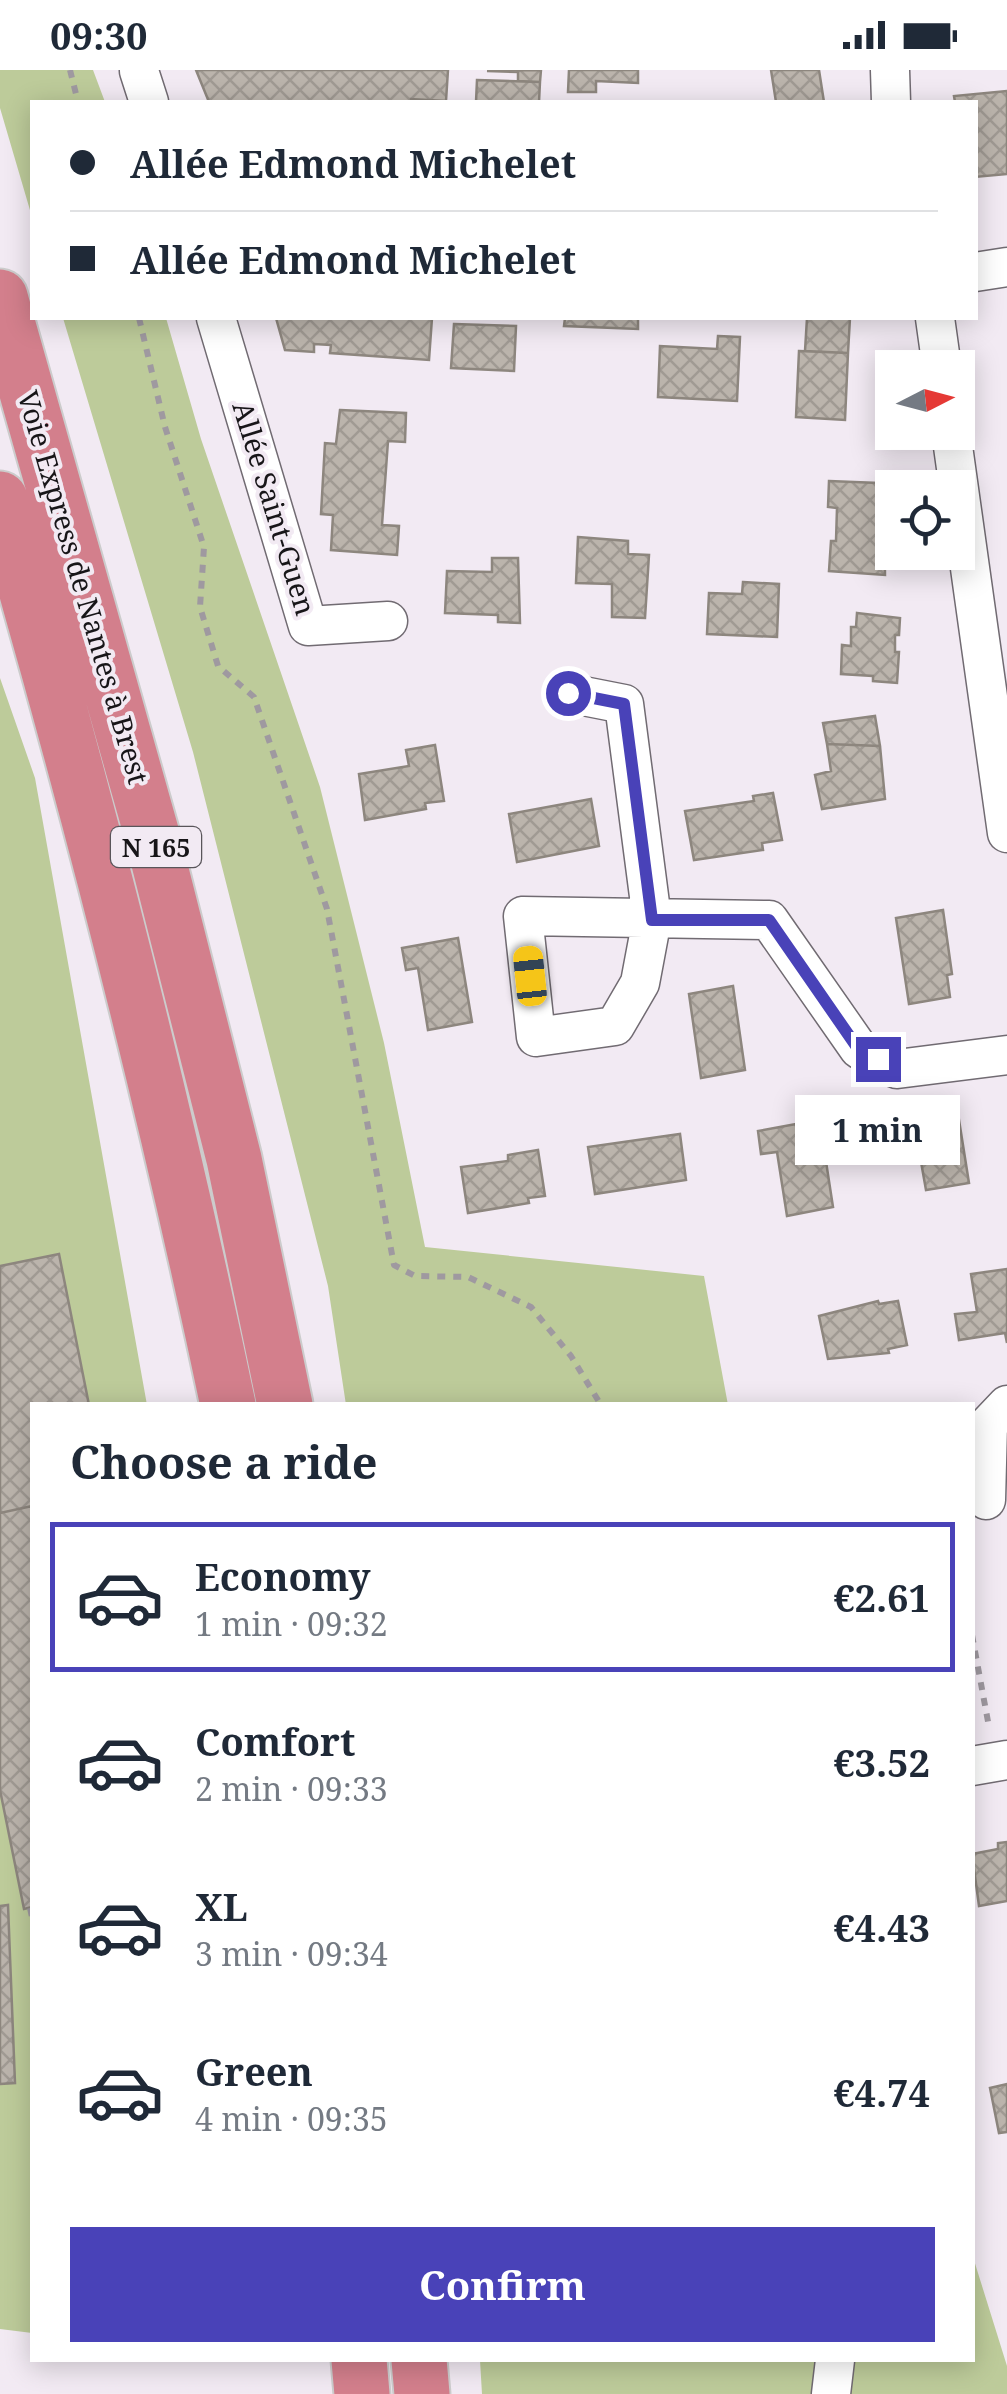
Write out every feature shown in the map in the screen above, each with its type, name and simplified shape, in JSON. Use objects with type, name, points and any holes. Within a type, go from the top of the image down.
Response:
[{"type":"highway","name":"Voie Express de Nantes à Brest","points":[[0,296],[152,835],[238,1178],[284,1402]]},
{"type":"highway","name":"Voie Express de Nantes à Brest","points":[[0,499],[103,867],[187,1208],[227,1402]]},
{"type":"street","points":[[139,70],[149,100]]},
{"type":"street","points":[[890,70],[891,100]]},
{"type":"street","points":[[978,272],[1007,267]]},
{"type":"street","name":"Allée Saint-Guen","points":[[217,320],[308,626],[388,621]]},
{"type":"street","points":[[936,320],[940,350]]},
{"type":"street","points":[[954,450],[1007,833]]},
{"type":"street","points":[[568,693],[624,704],[652,920],[769,920],[859,1050],[897,1069],[1007,1054]]},
{"type":"street","points":[[986,1500],[988,1425],[1007,1405]]},
{"type":"street","points":[[832,2394],[835,2362]]},
{"type":"path","points":[[70,70],[78,100]]},
{"type":"path","points":[[139,320],[166,427],[204,548],[200,607],[218,666],[254,696],[326,909],[394,1265],[415,1276],[468,1277],[531,1308],[571,1356],[599,1402]]},
{"type":"path","points":[[975,1655],[991,1762]]},
{"type":"green space","points":[[0,70],[93,70],[104,100],[30,100],[30,210],[0,108]]},
{"type":"green space","points":[[64,320],[167,320],[201,439],[320,787],[384,1043],[425,1247],[704,1276],[727,1402],[346,1402],[328,1286],[193,752]]},
{"type":"green space","points":[[0,678],[35,778],[146,1402],[30,1402],[30,2333],[0,2329]]},
{"type":"green space","points":[[975,2263],[1007,2366],[1007,2394],[482,2394],[480,2362],[975,2362]]},
{"type":"building","points":[[196,70],[448,70],[446,100],[208,100]]},
{"type":"building","points":[[541,70],[540,82],[518,81],[518,72],[487,71]]},
{"type":"building","points":[[569,70],[638,70],[638,83],[596,81],[596,92],[568,92]]},
{"type":"building","points":[[771,70],[819,70],[824,100],[776,100]]},
{"type":"building","points":[[477,80],[540,82],[539,100],[476,100]]},
{"type":"building","points":[[1007,91],[1007,174],[978,177],[978,100],[955,100],[954,96]]},
{"type":"building","points":[[277,320],[432,320],[429,360],[330,353],[331,345],[314,344],[314,352],[285,350]]},
{"type":"building","points":[[565,320],[638,320],[638,329],[564,326]]},
{"type":"building","points":[[807,320],[850,320],[848,353],[805,351]]},
{"type":"building","points":[[454,324],[516,326],[514,371],[451,368]]},
{"type":"building","points":[[718,336],[740,337],[737,401],[658,397],[660,346],[717,349]]},
{"type":"building","points":[[799,351],[848,353],[845,420],[796,417]]},
{"type":"building","points":[[340,410],[406,413],[405,442],[388,441],[382,525],[399,526],[397,555],[331,550],[333,515],[321,514],[325,443],[336,444]]},
{"type":"building","points":[[829,481],[875,483],[875,570],[885,570],[885,575],[829,571],[831,541],[836,541],[837,508],[828,507]]},
{"type":"building","points":[[578,537],[628,541],[628,554],[649,555],[645,618],[612,617],[612,584],[576,583]]},
{"type":"building","points":[[492,558],[518,558],[520,623],[498,622],[498,615],[445,613],[447,571],[492,572]]},
{"type":"building","points":[[743,582],[779,584],[777,637],[707,634],[709,593],[742,594]]},
{"type":"building","points":[[857,613],[900,618],[899,635],[895,635],[895,652],[899,652],[897,683],[873,681],[873,676],[841,674],[842,645],[851,646],[851,627],[856,627]]},
{"type":"building","points":[[875,716],[880,746],[827,744],[823,723]]},
{"type":"building","points":[[827,744],[880,746],[885,799],[822,809],[815,775],[831,771]]},
{"type":"building","points":[[435,745],[444,801],[425,803],[426,809],[365,820],[359,774],[409,766],[406,750]]},
{"type":"building","points":[[773,793],[782,840],[762,843],[763,850],[694,860],[685,811],[754,801],[753,796]]},
{"type":"building","points":[[591,799],[599,846],[517,862],[509,814]]},
{"type":"building","points":[[943,910],[952,974],[947,975],[950,997],[909,1004],[896,918]]},
{"type":"building","points":[[458,938],[472,1022],[428,1030],[418,968],[406,970],[402,948]]},
{"type":"building","points":[[733,986],[745,1070],[701,1078],[689,994]]},
{"type":"building","points":[[944,1104],[947,1122],[959,1120],[969,1183],[926,1190],[915,1128],[909,1130],[905,1110]]},
{"type":"building","points":[[807,1122],[810,1145],[823,1142],[833,1207],[787,1216],[777,1152],[761,1154],[758,1131]]},
{"type":"building","points":[[680,1134],[686,1180],[595,1194],[588,1147]]},
{"type":"building","points":[[538,1150],[545,1196],[528,1198],[529,1203],[468,1213],[461,1167],[508,1161],[508,1155]]},
{"type":"building","points":[[59,1254],[88,1402],[30,1402],[30,1506],[0,1513],[0,1266]]},
{"type":"building","points":[[1007,1269],[1007,1343],[1005,1333],[959,1340],[955,1314],[977,1312],[971,1274]]},
{"type":"building","points":[[878,1301],[898,1301],[907,1345],[888,1349],[889,1353],[828,1359],[819,1316]]},
{"type":"building","points":[[30,1506],[30,1908],[24,1909],[0,1790],[0,1513]]},
{"type":"building","points":[[1007,1842],[1007,1901],[979,1906],[975,1853],[998,1849],[998,1843]]},
{"type":"building","points":[[8,1905],[15,2083],[0,2084],[0,1906]]},
{"type":"building","points":[[1007,2084],[1007,2132],[999,2133],[990,2088]]},
{"type":"route","points":[[568,693],[624,704],[652,920],[769,920],[859,1050],[878,1059]]}]
